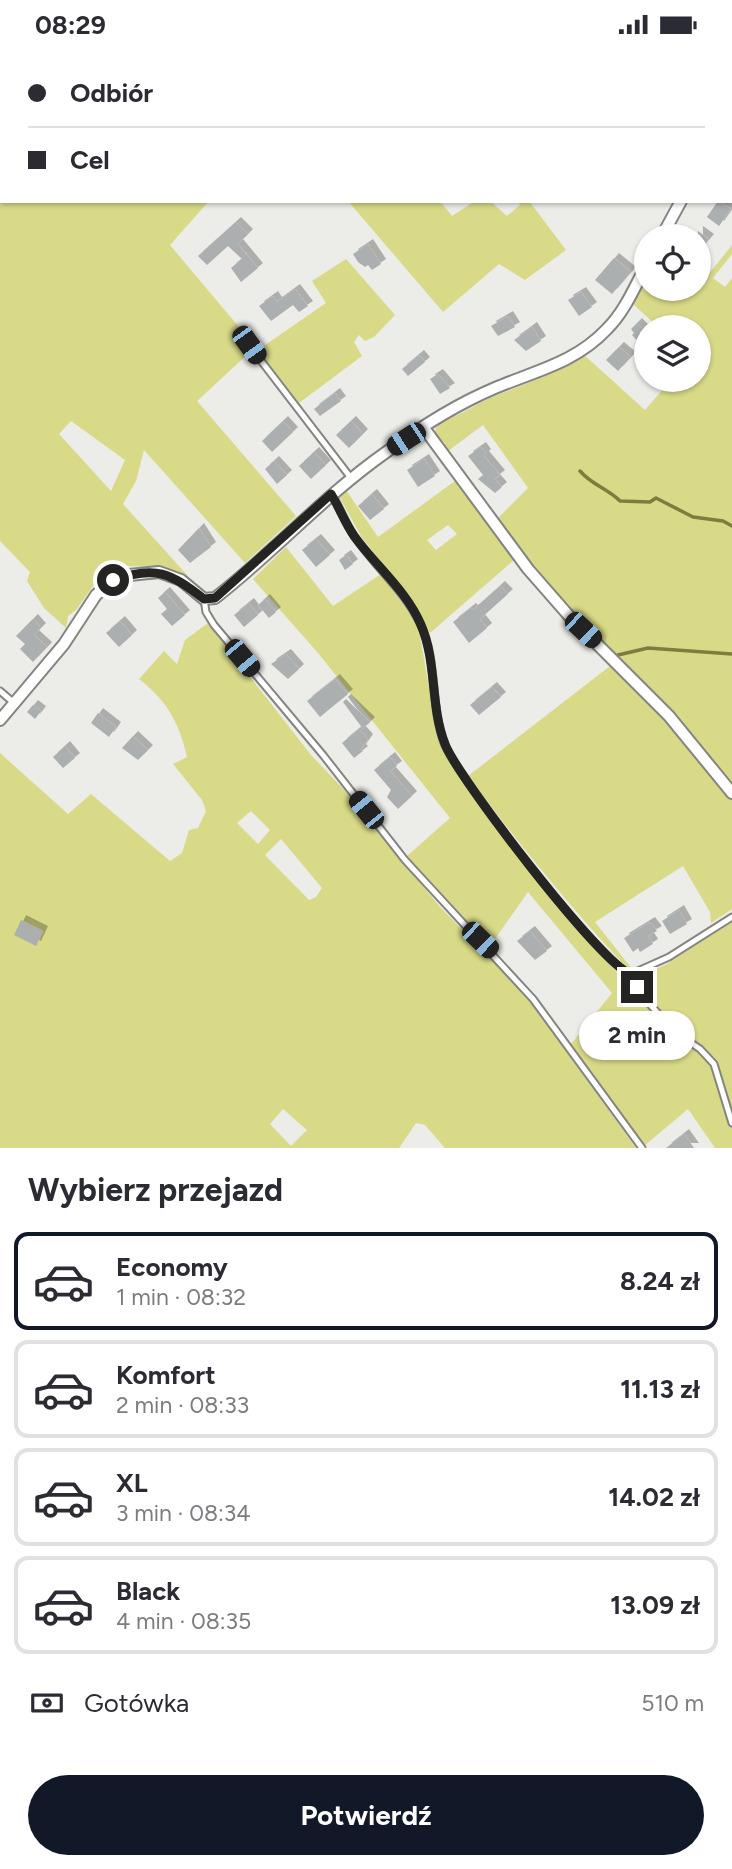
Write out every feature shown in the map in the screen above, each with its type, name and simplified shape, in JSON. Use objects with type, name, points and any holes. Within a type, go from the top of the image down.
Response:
[{"type":"street","points":[[669,224],[680,203]]},
{"type":"street","points":[[0,720],[64,644],[96,595],[113,580],[129,575],[159,572],[181,580],[204,599],[220,594],[331,494],[424,428],[494,389],[541,373],[574,356],[605,332],[617,318],[634,288]]},
{"type":"street","points":[[424,428],[528,569],[570,617],[669,716],[732,793]]},
{"type":"lane","points":[[249,345],[351,478]]},
{"type":"lane","points":[[331,494],[353,534],[406,600],[422,626],[439,727],[448,753],[514,845],[602,952],[620,969],[631,974],[645,999],[675,1032],[700,1049],[715,1064],[732,1123]]},
{"type":"lane","points":[[204,599],[206,612],[214,625],[323,755],[405,860],[533,999],[642,1148]]},
{"type":"lane","points":[[0,691],[14,703]]},
{"type":"lane","points":[[631,974],[669,957],[732,917]]},
{"type":"green space","points":[[0,203],[207,203],[170,245],[244,333],[239,337],[249,353],[197,401],[296,516],[245,563],[144,450],[136,481],[123,504],[187,575],[155,567],[127,566],[93,586],[76,610],[68,616],[66,628],[44,608],[27,581],[30,572],[0,541]],"holes":[[[71,421],[125,460],[111,491],[59,434]]]},
{"type":"green space","points":[[350,203],[442,203],[452,216],[472,203],[492,203],[507,216],[519,203],[531,203],[566,250],[525,280],[499,264],[443,312]]},
{"type":"green space","points":[[732,245],[732,254],[713,278],[725,287],[732,278],[732,785],[674,718],[552,588],[495,521],[528,488],[483,425],[444,454],[441,449],[445,443],[437,439],[435,429],[445,420],[556,371],[583,354],[645,410],[661,392],[711,392],[711,315],[645,315],[632,303],[634,299],[711,301],[711,271]]},
{"type":"green space","points":[[346,259],[395,315],[374,337],[365,341],[359,335],[354,342],[362,356],[299,403],[258,350],[326,303],[312,281]]},
{"type":"green space","points":[[455,481],[514,560],[430,633],[416,606],[362,538],[340,498],[346,490],[378,537]],"holes":[[[448,525],[457,534],[436,550],[427,540]]]},
{"type":"green space","points":[[286,547],[333,606],[381,574],[418,625],[438,738],[460,779],[519,859],[617,972],[637,977],[665,965],[732,922],[732,1148],[715,1148],[688,1109],[644,1146],[571,1044],[612,993],[528,892],[490,946],[407,856],[450,818],[318,653],[253,579]]},
{"type":"green space","points":[[208,623],[311,755],[350,796],[440,907],[522,990],[636,1148],[445,1148],[425,1125],[416,1123],[399,1148],[0,1148],[0,753],[68,814],[91,794],[170,861],[182,853],[189,830],[198,828],[206,811],[202,800],[173,764],[187,757],[176,723],[164,704],[139,679],[164,651],[177,664],[185,640]],"holes":[[[251,811],[270,830],[258,844],[237,823]],[[281,839],[322,888],[316,897],[309,900],[265,855]],[[283,1109],[307,1130],[291,1146],[270,1124]]]},
{"type":"green space","points":[[610,666],[644,696],[732,800],[732,909],[711,923],[710,912],[683,866],[595,922],[632,969],[627,968],[565,898],[468,776]]},
{"type":"building","points":[[717,203],[731,209],[719,226],[707,217]]},
{"type":"building","points":[[236,222],[248,234],[238,244],[258,268],[241,282],[231,268],[242,259],[228,246],[207,265],[198,256]]},
{"type":"building","points":[[368,244],[381,264],[372,270],[368,265],[365,267],[358,262],[353,254]]},
{"type":"building","points":[[614,258],[631,272],[612,294],[595,280]]},
{"type":"building","points":[[295,289],[308,306],[299,312],[293,305],[271,321],[259,306],[273,296],[277,302]]},
{"type":"building","points":[[581,292],[592,307],[579,316],[568,300]]},
{"type":"building","points":[[508,316],[515,327],[498,336],[491,326]]},
{"type":"building","points":[[532,327],[541,341],[526,351],[514,340]]},
{"type":"building","points":[[619,347],[631,357],[618,371],[606,360]]},
{"type":"building","points":[[419,355],[425,362],[408,376],[402,369]]},
{"type":"building","points":[[438,374],[450,388],[440,394],[430,379]]},
{"type":"building","points":[[335,393],[341,401],[320,416],[314,409]]},
{"type":"building","points":[[283,421],[293,432],[272,452],[262,441]]},
{"type":"building","points":[[351,421],[363,434],[349,448],[336,435]]},
{"type":"building","points":[[481,447],[486,454],[484,456],[500,475],[495,479],[502,487],[495,493],[478,479],[483,475],[468,456]]},
{"type":"building","points":[[314,452],[326,465],[311,479],[299,466]]},
{"type":"building","points":[[424,459],[435,476],[418,487],[407,470]]},
{"type":"building","points":[[274,461],[287,475],[277,484],[265,469]]},
{"type":"building","points":[[372,494],[384,509],[370,520],[358,506]]},
{"type":"building","points":[[199,528],[211,547],[190,563],[178,550]]},
{"type":"building","points":[[316,539],[330,555],[316,567],[302,550]]},
{"type":"building","points":[[346,555],[353,564],[345,570],[339,560]]},
{"type":"building","points":[[500,586],[508,594],[480,619],[487,628],[469,643],[453,622],[471,608],[473,610]]},
{"type":"building","points":[[165,592],[185,615],[172,626],[161,614],[167,609],[158,598]]},
{"type":"building","points":[[265,599],[276,612],[269,618],[258,605]]},
{"type":"building","points":[[249,603],[258,615],[244,627],[234,615]]},
{"type":"building","points":[[33,619],[41,628],[34,635],[47,647],[33,662],[20,649],[25,644],[16,636]]},
{"type":"building","points":[[120,621],[132,635],[119,647],[106,633]]},
{"type":"building","points":[[286,654],[299,669],[288,679],[271,664]]},
{"type":"building","points":[[335,679],[348,694],[320,717],[307,701]]},
{"type":"building","points":[[492,687],[501,697],[479,715],[470,705]]},
{"type":"building","points":[[346,699],[370,722],[363,729],[343,702]]},
{"type":"building","points":[[33,705],[41,711],[35,719],[27,712]]},
{"type":"building","points":[[98,713],[116,727],[109,737],[91,723]]},
{"type":"building","points":[[359,729],[368,739],[361,749],[363,751],[354,758],[342,743]]},
{"type":"building","points":[[133,736],[148,750],[138,760],[122,748]]},
{"type":"building","points":[[65,746],[75,758],[63,768],[53,757]]},
{"type":"building","points":[[390,757],[397,766],[390,771],[412,796],[398,809],[387,797],[391,790],[374,770]]},
{"type":"building","points":[[679,910],[687,924],[670,934],[662,921]]},
{"type":"building","points":[[21,920],[43,931],[36,946],[14,935]]},
{"type":"building","points":[[650,922],[657,931],[648,936],[653,944],[640,952],[638,948],[633,952],[624,938]]},
{"type":"building","points":[[530,931],[547,951],[535,960],[517,941]]},
{"type":"building","points":[[684,1134],[694,1148],[666,1148]]},
{"type":"waterway","points":[[580,471],[620,501],[650,502],[656,498],[693,517],[723,521],[732,526]]},
{"type":"waterway","points":[[618,655],[648,648],[732,654]]},
{"type":"route","points":[[113,580],[129,575],[159,572],[181,580],[204,599],[215,598],[331,494],[353,534],[406,600],[422,626],[439,727],[448,753],[514,845],[602,952],[620,969],[631,974],[637,987]]}]
